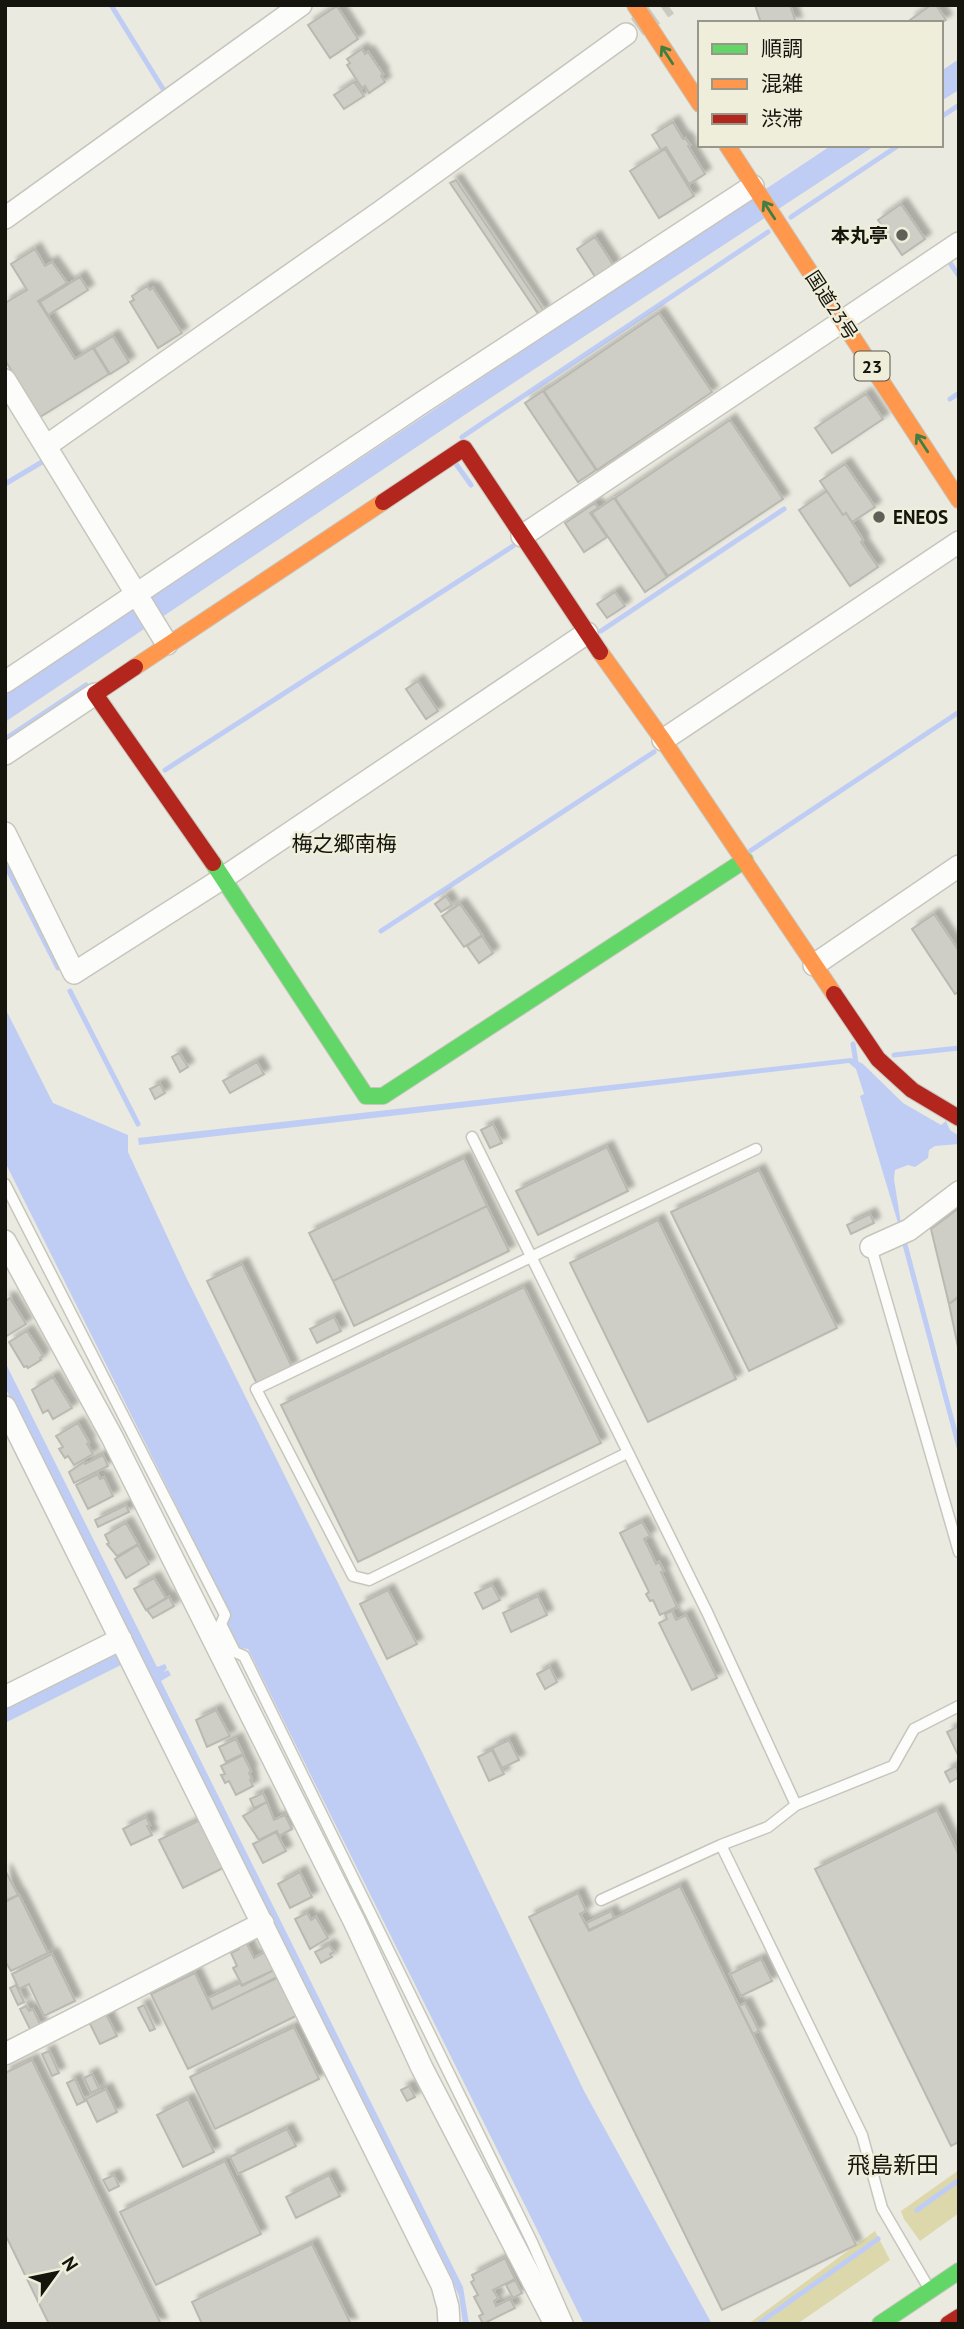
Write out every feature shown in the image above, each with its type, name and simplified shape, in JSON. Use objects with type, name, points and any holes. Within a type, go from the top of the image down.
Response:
[{"type":"main road","points":[[635,5],[698,101]]},
{"type":"main road","name":"国道23号","points":[[728,147],[959,500]]},
{"type":"main road","points":[[745,860],[383,1096],[366,1096],[223,878],[95,694],[162,637],[464,448],[587,634],[663,740],[745,860],[878,1059],[912,1090],[952,1113]]},
{"type":"main road","points":[[880,2324],[959,2271]]},
{"type":"main road","points":[[904,2324],[959,2287]]},
{"type":"main road","points":[[948,2324],[959,2317]]},
{"type":"street","points":[[5,218],[301,5]]},
{"type":"street","points":[[46,446],[626,34]]},
{"type":"street","points":[[5,682],[138,597],[423,401],[754,187]]},
{"type":"street","points":[[522,536],[959,243]]},
{"type":"street","points":[[5,380],[162,637]]},
{"type":"street","points":[[663,740],[959,542]]},
{"type":"street","points":[[5,833],[74,973],[223,878],[587,634]]},
{"type":"street","points":[[5,754],[95,694]]},
{"type":"street","points":[[814,965],[959,866]]},
{"type":"street","points":[[872,1247],[901,1234],[959,1192]]},
{"type":"street","points":[[5,1241],[112,1437],[355,1923],[422,2068],[555,2324]]},
{"type":"street","points":[[5,1407],[442,2285],[449,2324]]},
{"type":"street","points":[[5,1697],[121,1639]]},
{"type":"street","points":[[5,2054],[263,1923]]},
{"type":"lane","points":[[472,1138],[706,1612],[796,1805]]},
{"type":"lane","points":[[627,1453],[369,1580],[353,1576],[256,1389],[756,1149]]},
{"type":"lane","points":[[5,1184],[225,1615],[221,1624],[235,1653],[244,1656],[532,2242],[568,2324]]},
{"type":"lane","points":[[872,1247],[959,1552]]},
{"type":"lane","points":[[601,1900],[720,1845],[768,1827],[796,1805],[893,1766],[915,1729],[959,1706]]},
{"type":"lane","points":[[720,1845],[862,2135],[882,2208],[930,2291]]},
{"type":"shaded area","points":[[959,2170],[959,2213],[920,2241],[901,2211]]},
{"type":"shaded area","points":[[875,2231],[890,2260],[797,2324],[748,2324]]},
{"type":"water","points":[[959,59],[959,90],[943,100],[943,70]]},
{"type":"water","points":[[829,147],[873,147],[466,414],[5,722],[5,695]]},
{"type":"water","points":[[5,1008],[53,1103],[128,1135],[128,1152],[186,1277],[422,1752],[584,2091],[712,2324],[584,2324],[248,1649],[239,1648],[227,1625],[231,1615],[5,1162]]},
{"type":"water","points":[[851,1058],[863,1064],[903,1103],[941,1125],[946,1121],[950,1130],[959,1136],[959,1144],[935,1146],[929,1150],[928,1158],[915,1167],[908,1165],[895,1170],[904,1243],[860,1096],[864,1094],[856,1069],[849,1063],[139,1145],[138,1138]]},
{"type":"water","points":[[5,1362],[157,1667],[165,1664],[167,1668],[164,1672],[168,1670],[171,1675],[161,1681],[463,2287],[469,2324],[463,2324],[459,2296],[450,2275],[162,1701],[123,1664],[5,1723],[5,1708],[117,1652],[131,1640],[5,1387]]},
{"type":"building","points":[[755,5],[790,5],[795,21],[760,21]]},
{"type":"building","points":[[931,5],[936,5],[946,20],[943,22],[910,20]]},
{"type":"building","points":[[337,6],[358,39],[330,58],[308,25]]},
{"type":"building","points":[[362,49],[365,54],[368,52],[383,74],[381,76],[385,82],[369,93],[365,86],[362,88],[347,65],[350,63],[347,59]]},
{"type":"building","points":[[354,82],[364,96],[344,109],[334,95]]},
{"type":"building","points":[[673,122],[690,145],[688,146],[705,174],[689,184],[666,147],[661,150],[652,135]]},
{"type":"building","points":[[665,149],[694,196],[659,218],[630,171]]},
{"type":"building","points":[[456,180],[544,311],[539,315],[450,183]]},
{"type":"building","points":[[901,204],[925,239],[902,255],[878,220]]},
{"type":"building","points":[[595,237],[614,266],[596,278],[577,249]]},
{"type":"building","points":[[35,249],[45,266],[52,262],[67,283],[38,301],[75,359],[93,348],[109,374],[40,417],[5,360],[5,303],[27,290],[11,264]]},
{"type":"building","points":[[80,277],[88,290],[48,315],[40,302]]},
{"type":"building","points":[[147,286],[150,290],[153,288],[182,333],[158,348],[130,302],[134,300],[132,296]]},
{"type":"building","points":[[659,313],[712,392],[597,470],[544,391]]},
{"type":"building","points":[[113,336],[129,362],[110,374],[94,348]]},
{"type":"building","points":[[543,391],[596,470],[578,482],[525,403]]},
{"type":"building","points":[[866,394],[883,419],[832,453],[815,428]]},
{"type":"building","points":[[730,420],[783,499],[668,576],[615,498]]},
{"type":"building","points":[[845,464],[875,507],[852,522],[846,513],[843,515],[820,481]]},
{"type":"building","points":[[827,491],[843,515],[846,513],[878,567],[850,586],[799,510]]},
{"type":"building","points":[[614,498],[667,577],[645,592],[592,513]]},
{"type":"building","points":[[595,503],[598,508],[590,513],[607,537],[584,552],[565,523]]},
{"type":"building","points":[[615,592],[625,606],[607,618],[597,604]]},
{"type":"building","points":[[418,681],[438,711],[426,719],[406,689]]},
{"type":"building","points":[[446,896],[452,905],[441,912],[435,904]]},
{"type":"building","points":[[460,904],[482,935],[464,947],[442,916]]},
{"type":"building","points":[[934,914],[959,951],[959,992],[955,994],[912,929]]},
{"type":"building","points":[[482,936],[493,953],[479,963],[467,946]]},
{"type":"building","points":[[179,1053],[188,1067],[180,1072],[172,1057]]},
{"type":"building","points":[[257,1062],[264,1074],[230,1093],[223,1081]]},
{"type":"building","points":[[160,1084],[165,1093],[155,1099],[150,1089]]},
{"type":"building","points":[[493,1124],[502,1143],[490,1148],[481,1130]]},
{"type":"building","points":[[607,1147],[628,1191],[538,1235],[516,1191]]},
{"type":"building","points":[[464,1158],[487,1206],[333,1281],[309,1233]]},
{"type":"building","points":[[759,1170],[837,1328],[749,1371],[671,1212]]},
{"type":"building","points":[[487,1206],[509,1251],[354,1326],[333,1281]]},
{"type":"building","points":[[959,1208],[959,1296],[949,1304],[931,1229]]},
{"type":"building","points":[[870,1214],[874,1223],[851,1234],[847,1225]]},
{"type":"building","points":[[658,1220],[736,1379],[648,1422],[570,1263]]},
{"type":"building","points":[[242,1264],[292,1367],[257,1384],[207,1281]]},
{"type":"building","points":[[524,1287],[601,1443],[358,1562],[281,1405]]},
{"type":"building","points":[[959,1297],[959,1347],[958,1347],[949,1304]]},
{"type":"building","points":[[5,1298],[10,1298],[26,1324],[5,1337]]},
{"type":"building","points":[[334,1317],[341,1331],[317,1343],[310,1329]]},
{"type":"building","points":[[27,1331],[43,1356],[28,1368],[24,1367],[9,1342]]},
{"type":"building","points":[[53,1377],[72,1408],[53,1419],[48,1410],[43,1413],[32,1390]]},
{"type":"building","points":[[78,1423],[93,1454],[74,1465],[59,1449],[63,1447],[56,1436]]},
{"type":"building","points":[[103,1455],[108,1466],[74,1483],[69,1472],[84,1462],[85,1464]]},
{"type":"building","points":[[98,1474],[100,1479],[104,1477],[113,1496],[88,1509],[76,1485]]},
{"type":"building","points":[[126,1505],[129,1512],[98,1527],[95,1520]]},
{"type":"building","points":[[642,1522],[650,1536],[644,1539],[656,1564],[659,1562],[664,1571],[661,1572],[677,1607],[660,1615],[653,1600],[650,1601],[646,1594],[649,1592],[620,1533]]},
{"type":"building","points":[[126,1523],[138,1544],[117,1556],[107,1544],[109,1543],[105,1535]]},
{"type":"building","points":[[138,1545],[149,1564],[126,1578],[115,1559]]},
{"type":"building","points":[[154,1578],[166,1598],[146,1610],[134,1589]]},
{"type":"building","points":[[492,1585],[500,1600],[483,1609],[475,1593]]},
{"type":"building","points":[[388,1590],[417,1644],[387,1659],[360,1604]]},
{"type":"building","points":[[538,1596],[547,1615],[511,1632],[503,1613]]},
{"type":"building","points":[[169,1597],[174,1606],[153,1618],[147,1610]]},
{"type":"building","points":[[672,1611],[676,1620],[686,1615],[717,1678],[692,1690],[659,1623],[667,1619],[665,1614]]},
{"type":"building","points":[[550,1667],[557,1682],[545,1689],[537,1674]]},
{"type":"building","points":[[216,1710],[230,1736],[207,1747],[196,1720]]},
{"type":"building","points":[[959,1726],[959,1757],[947,1732]]},
{"type":"building","points":[[236,1739],[243,1754],[226,1762],[219,1747]]},
{"type":"building","points":[[509,1740],[519,1760],[502,1768],[492,1748]]},
{"type":"building","points":[[492,1750],[504,1774],[489,1781],[478,1757]]},
{"type":"building","points":[[243,1755],[251,1771],[249,1773],[253,1786],[236,1795],[229,1781],[225,1783],[221,1766]]},
{"type":"building","points":[[956,1766],[959,1777],[950,1782],[945,1772]]},
{"type":"building","points":[[263,1793],[267,1802],[254,1808],[250,1799]]},
{"type":"building","points":[[267,1802],[274,1820],[285,1815],[292,1829],[279,1836],[277,1831],[259,1840],[243,1816]]},
{"type":"building","points":[[937,1810],[959,1855],[959,2142],[951,2146],[815,1869]]},
{"type":"building","points":[[146,1817],[152,1835],[131,1845],[123,1829]]},
{"type":"building","points":[[200,1820],[223,1868],[183,1888],[159,1840]]},
{"type":"building","points":[[276,1832],[286,1851],[263,1863],[253,1844]]},
{"type":"building","points":[[5,1870],[18,1895],[5,1901]]},
{"type":"building","points":[[300,1872],[312,1897],[290,1908],[278,1884]]},
{"type":"building","points":[[680,1886],[856,2245],[722,2310],[529,1917],[578,1893],[586,1911],[580,1914],[589,1931]]},
{"type":"building","points":[[19,1895],[48,1953],[11,1971],[5,1961],[5,1902]]},
{"type":"building","points":[[611,1911],[614,1918],[589,1930],[586,1923]]},
{"type":"building","points":[[307,1913],[311,1920],[316,1917],[328,1938],[310,1949],[295,1919]]},
{"type":"building","points":[[246,1942],[254,1958],[265,1952],[274,1970],[242,1985],[233,1968],[237,1966],[231,1953]]},
{"type":"building","points":[[329,1945],[334,1952],[330,1954],[332,1957],[321,1963],[315,1952]]},
{"type":"building","points":[[52,1954],[75,2001],[44,2016],[29,1984],[19,1989],[12,1974]]},
{"type":"building","points":[[761,1959],[772,1981],[741,1996],[730,1974]]},
{"type":"building","points":[[274,1970],[277,1977],[213,2009],[208,1998],[240,1983],[242,1986]]},
{"type":"building","points":[[195,1973],[212,2009],[279,1977],[298,2015],[188,2069],[151,1994]]},
{"type":"building","points":[[16,1985],[24,2002],[18,2005],[10,1988]]},
{"type":"building","points":[[745,2003],[759,2031],[753,2034],[739,2006]]},
{"type":"building","points":[[144,2005],[155,2029],[150,2031],[138,2008]]},
{"type":"building","points":[[26,2006],[29,2011],[33,2009],[41,2026],[31,2031],[20,2009]]},
{"type":"building","points":[[106,2014],[117,2036],[100,2044],[89,2022]]},
{"type":"building","points":[[294,2027],[319,2079],[215,2129],[190,2077]]},
{"type":"building","points":[[49,2051],[59,2073],[52,2076],[42,2054]]},
{"type":"building","points":[[32,2060],[161,2324],[49,2324],[5,2234],[5,2073]]},
{"type":"building","points":[[92,2074],[99,2089],[91,2093],[84,2078]]},
{"type":"building","points":[[75,2079],[85,2101],[77,2105],[67,2083]]},
{"type":"building","points":[[409,2086],[415,2097],[407,2101],[401,2090]]},
{"type":"building","points":[[106,2089],[117,2112],[97,2122],[86,2099]]},
{"type":"building","points":[[188,2099],[214,2152],[183,2167],[157,2115]]},
{"type":"building","points":[[287,2129],[296,2146],[238,2174],[230,2157]]},
{"type":"building","points":[[225,2161],[261,2234],[156,2285],[120,2212]]},
{"type":"building","points":[[114,2175],[119,2186],[109,2191],[103,2180]]},
{"type":"building","points":[[329,2175],[340,2196],[296,2218],[286,2197]]},
{"type":"building","points":[[312,2244],[351,2324],[202,2324],[192,2302]]},
{"type":"building","points":[[505,2258],[515,2279],[493,2290],[498,2298],[494,2301],[496,2306],[510,2299],[515,2308],[483,2324],[479,2316],[483,2314],[474,2297],[478,2295],[471,2282],[474,2280],[472,2275]]},
{"type":"building","points":[[515,2280],[522,2293],[513,2298],[506,2285]]},
{"type":"waterway","points":[[111,5],[163,89]]},
{"type":"waterway","points":[[943,116],[959,105]]},
{"type":"waterway","points":[[791,217],[896,147]]},
{"type":"waterway","points":[[462,437],[768,232]]},
{"type":"waterway","points":[[948,260],[959,276]]},
{"type":"waterway","points":[[950,399],[959,393]]},
{"type":"waterway","points":[[5,484],[42,462]]},
{"type":"waterway","points":[[456,464],[471,485]]},
{"type":"waterway","points":[[601,631],[784,509]]},
{"type":"waterway","points":[[165,770],[513,546]]},
{"type":"waterway","points":[[5,739],[86,685]]},
{"type":"waterway","points":[[750,851],[959,712]]},
{"type":"waterway","points":[[381,931],[654,752]]},
{"type":"waterway","points":[[5,864],[58,968]]},
{"type":"waterway","points":[[70,991],[138,1124]]},
{"type":"waterway","points":[[853,1044],[856,1063]]},
{"type":"waterway","points":[[894,1055],[959,1048]]},
{"type":"waterway","points":[[903,1237],[959,1447]]},
{"type":"waterway","points":[[917,2210],[959,2180]]},
{"type":"waterway","points":[[758,2324],[878,2239]]},
{"type":"tunnel","points":[[637,27],[668,5]]},
{"type":"traffic: fast","points":[[213,863],[366,1096],[383,1096],[745,860]]},
{"type":"traffic: fast","points":[[880,2324],[959,2271]]},
{"type":"traffic: slow","points":[[635,5],[698,101]]},
{"type":"traffic: slow","points":[[728,147],[959,500]]},
{"type":"traffic: slow","points":[[135,667],[383,502]]},
{"type":"traffic: slow","points":[[600,652],[663,740],[834,994]]},
{"type":"traffic: jam","points":[[383,502],[464,448],[600,652]]},
{"type":"traffic: jam","points":[[135,667],[95,694],[213,863]]},
{"type":"traffic: jam","points":[[834,994],[878,1059],[912,1090],[959,1118]]},
{"type":"traffic: jam","points":[[948,2324],[959,2317]]},
{"type":"place","name":"本丸亭","points":[[902,235]]},
{"type":"place","name":"ENEOS","points":[[879,517]]},
{"type":"district","name":"梅之郷南梅","points":[[344,843]]},
{"type":"district","name":"飛島新田","points":[[893,2164]]}]
